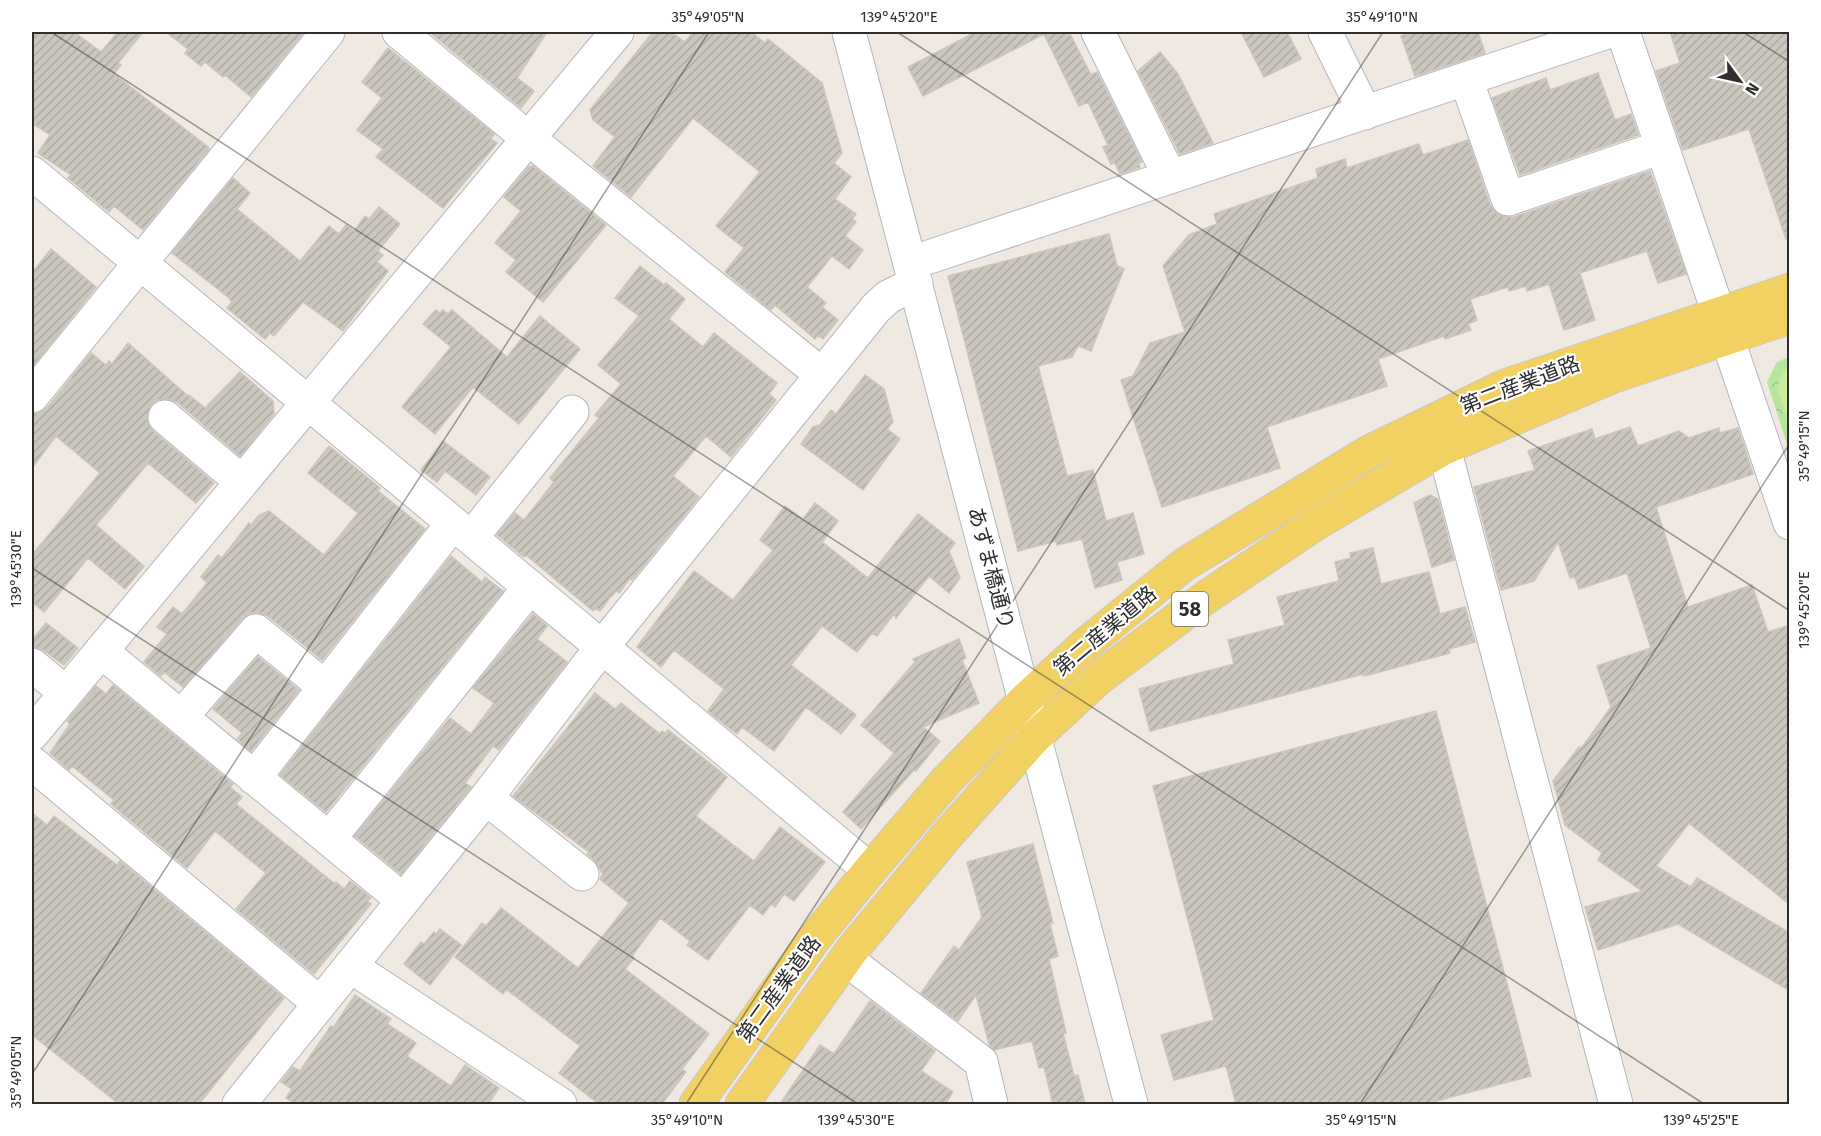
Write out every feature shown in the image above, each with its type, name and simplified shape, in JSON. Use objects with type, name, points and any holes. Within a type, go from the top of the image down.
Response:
[{"type":"main road","name":"第二産業道路","points":[[742,1104],[846,959],[948,834],[1034,738],[1099,678],[1204,598],[1315,524],[1444,448],[1614,376],[1723,325],[1790,290]]},
{"type":"main road","name":"第二産業道路","points":[[696,1104],[814,939],[947,780],[1026,699],[1087,643],[1185,564],[1369,452],[1505,386],[1723,325],[1790,317]]},
{"type":"street","points":[[32,396],[328,32]]},
{"type":"street","points":[[399,32],[822,374]]},
{"type":"street","points":[[32,734],[617,32]]},
{"type":"street","name":"あずま橋通り","points":[[849,32],[1131,1104]]},
{"type":"street","points":[[1098,32],[1170,177]]},
{"type":"street","points":[[1325,32],[1365,113]]},
{"type":"street","points":[[239,1104],[486,798],[602,647],[822,374],[876,308],[913,273],[1170,177],[1607,32]]},
{"type":"street","points":[[1623,32],[1790,524]]},
{"type":"street","points":[[1466,79],[1508,199],[1662,147]]},
{"type":"street","points":[[32,173],[870,870]]},
{"type":"street","points":[[254,777],[325,687],[462,530],[572,412]]},
{"type":"street","points":[[165,417],[242,482]]},
{"type":"street","points":[[1444,448],[1616,1104]]},
{"type":"street","points":[[329,839],[530,587]]},
{"type":"street","points":[[181,717],[255,631],[325,687]]},
{"type":"street","points":[[100,651],[403,900]]},
{"type":"street","points":[[32,665],[65,692]]},
{"type":"street","points":[[32,763],[320,1003]]},
{"type":"street","points":[[486,798],[582,874]]},
{"type":"street","points":[[846,959],[981,1062],[991,1104]]},
{"type":"street","points":[[350,966],[560,1104]]},
{"type":"green space","points":[[1789,357],[1789,450],[1767,382],[1777,362]]},
{"type":"green space","points":[[1790,369],[1789,425],[1777,386],[1785,370]]},
{"type":"building","points":[[32,32],[74,32],[101,52],[118,32],[143,32],[118,63],[121,65],[114,74],[208,147],[209,149],[143,230],[114,206],[109,212],[68,178],[71,175],[38,153],[50,135],[32,123]]},
{"type":"building","points":[[166,32],[304,32],[251,97],[205,62],[201,66],[185,53],[188,49]]},
{"type":"building","points":[[434,32],[547,32],[517,78],[534,91],[521,108],[432,34]]},
{"type":"building","points":[[653,32],[671,32],[685,42],[693,32],[751,32],[765,43],[768,39],[822,83],[842,153],[834,163],[851,177],[835,199],[856,214],[852,219],[856,222],[845,236],[863,250],[849,269],[832,256],[807,287],[826,303],[822,307],[838,320],[823,339],[818,335],[815,339],[775,305],[771,310],[725,272],[744,248],[716,226],[760,172],[693,118],[631,197],[593,166],[615,137],[593,120],[590,110]]},
{"type":"building","points":[[976,32],[1069,32],[1091,75],[1097,72],[1142,162],[1138,163],[1140,167],[1120,174],[1115,163],[1111,164],[1103,147],[1108,145],[1088,102],[1079,106],[1044,34],[923,96],[908,67]]},
{"type":"building","points":[[1241,32],[1287,32],[1301,59],[1264,77]]},
{"type":"building","points":[[1412,32],[1478,32],[1485,53],[1415,76],[1401,36]]},
{"type":"building","points":[[1670,32],[1790,32],[1790,238],[1786,239],[1749,129],[1683,150],[1656,71],[1680,63]]},
{"type":"building","points":[[388,48],[494,134],[491,139],[497,143],[443,208],[376,157],[383,149],[357,130],[382,98],[362,82]]},
{"type":"building","points":[[1160,52],[1178,74],[1213,143],[1180,154],[1138,71]]},
{"type":"building","points":[[1598,73],[1615,120],[1631,114],[1638,135],[1520,175],[1492,98],[1546,78],[1550,90]]},
{"type":"building","points":[[1468,140],[1490,205],[1496,213],[1505,217],[1514,217],[1650,171],[1686,274],[1658,283],[1647,251],[1580,273],[1595,320],[1564,330],[1549,284],[1527,291],[1526,286],[1509,291],[1508,287],[1470,299],[1477,320],[1468,324],[1471,330],[1445,339],[1444,336],[1378,359],[1387,386],[1267,427],[1280,468],[1162,507],[1121,380],[1133,376],[1150,343],[1185,332],[1163,266],[1189,235],[1217,224],[1214,214],[1318,178],[1316,169],[1345,159],[1347,168],[1419,144],[1423,155]]},
{"type":"building","points":[[533,166],[606,225],[543,302],[506,272],[516,260],[495,243],[521,211],[504,197],[529,167]]},
{"type":"building","points":[[233,178],[250,193],[237,209],[300,261],[329,226],[339,234],[346,225],[354,231],[365,216],[369,219],[379,207],[400,224],[378,251],[383,255],[377,262],[388,271],[343,331],[303,302],[274,336],[270,333],[265,339],[227,308],[232,302],[228,297],[172,253]]},
{"type":"building","points":[[1109,234],[1117,266],[1124,269],[1091,351],[1078,346],[1072,357],[1038,366],[1067,476],[1093,470],[1106,521],[1133,513],[1144,554],[1117,562],[1122,580],[1095,588],[1082,539],[1057,545],[1056,541],[1018,551],[948,276]]},
{"type":"building","points":[[51,249],[96,287],[32,367],[32,273]]},
{"type":"building","points":[[640,266],[685,299],[669,319],[703,347],[714,333],[777,383],[769,394],[776,400],[731,457],[706,436],[673,476],[699,497],[632,580],[630,578],[619,593],[616,591],[600,611],[595,608],[593,611],[526,555],[524,557],[497,535],[515,513],[524,520],[554,482],[550,478],[599,418],[595,415],[621,384],[598,365],[639,316],[615,298]]},
{"type":"building","points":[[436,310],[440,313],[443,310],[448,314],[452,310],[507,357],[540,316],[580,349],[519,424],[473,387],[435,434],[402,407],[451,347],[423,324]]},
{"type":"building","points":[[128,343],[205,408],[240,372],[273,401],[274,414],[240,456],[177,402],[168,399],[158,400],[151,405],[147,414],[148,424],[153,431],[214,483],[196,503],[148,463],[96,525],[144,566],[125,589],[88,558],[44,612],[32,602],[32,555],[100,473],[56,436],[32,468],[32,414],[47,408],[91,353],[106,365],[109,361],[112,364]]},
{"type":"building","points":[[865,375],[884,389],[893,422],[887,429],[900,439],[863,490],[801,444],[813,427],[820,425],[831,410],[836,414]]},
{"type":"building","points":[[1630,427],[1638,446],[1679,431],[1689,438],[1719,428],[1720,433],[1738,428],[1753,474],[1656,507],[1688,607],[1752,585],[1768,632],[1790,625],[1790,905],[1689,823],[1656,866],[1691,887],[1697,878],[1790,933],[1790,991],[1678,924],[1598,950],[1585,907],[1642,891],[1598,860],[1602,853],[1565,825],[1553,781],[1611,707],[1597,666],[1651,648],[1627,573],[1579,589],[1575,577],[1570,578],[1558,542],[1534,581],[1501,590],[1474,487],[1535,470],[1528,451],[1592,429],[1595,439]]},
{"type":"building","points":[[443,441],[490,477],[476,495],[445,471],[437,482],[421,470]]},
{"type":"building","points":[[329,446],[380,488],[378,491],[425,529],[322,660],[268,616],[250,613],[242,619],[183,687],[164,672],[161,676],[144,662],[167,634],[157,627],[173,607],[182,614],[207,583],[201,577],[218,555],[222,558],[249,523],[251,525],[259,515],[269,511],[324,555],[358,513],[308,473]]},
{"type":"building","points":[[1430,495],[1438,499],[1454,560],[1432,567],[1414,503]]},
{"type":"building","points":[[815,503],[838,521],[822,542],[868,578],[918,514],[955,543],[949,551],[960,578],[949,593],[929,576],[896,618],[894,614],[877,636],[872,633],[857,652],[822,626],[791,665],[856,715],[841,734],[806,707],[774,751],[742,727],[737,734],[708,711],[724,689],[674,650],[661,667],[637,647],[694,571],[733,600],[773,550],[760,540],[785,506],[803,519]]},
{"type":"building","points":[[1373,548],[1381,584],[1429,572],[1440,614],[1465,607],[1475,642],[1449,649],[1450,653],[1150,731],[1139,689],[1234,664],[1228,640],[1285,625],[1277,597],[1339,581],[1335,562],[1351,558],[1350,553]]},
{"type":"building","points":[[451,556],[482,582],[485,577],[503,591],[326,812],[280,775]]},
{"type":"building","points":[[533,614],[547,626],[537,639],[567,662],[499,750],[493,746],[465,783],[471,787],[401,874],[355,836],[450,718],[471,734],[494,703],[473,688]]},
{"type":"building","points":[[46,623],[78,648],[64,665],[43,650],[32,647],[32,640]]},
{"type":"building","points":[[959,639],[966,658],[962,660],[979,703],[923,727],[940,741],[916,771],[914,770],[861,829],[843,812],[894,753],[861,725],[915,662],[913,659]]},
{"type":"building","points":[[258,657],[299,690],[251,751],[237,739],[242,733],[213,709]]},
{"type":"building","points":[[113,685],[233,784],[230,787],[242,797],[236,804],[335,884],[336,882],[344,889],[350,881],[371,898],[367,901],[371,904],[314,974],[236,909],[266,873],[215,831],[187,868],[111,804],[114,800],[72,766],[69,770],[50,753],[70,724],[67,721],[96,686],[106,694]]},
{"type":"building","points":[[595,693],[615,709],[621,703],[660,734],[668,730],[727,777],[696,816],[754,861],[780,827],[825,862],[794,901],[784,894],[775,907],[771,904],[763,915],[750,905],[708,960],[687,945],[690,941],[660,918],[632,956],[634,958],[625,969],[709,1034],[682,1069],[686,1072],[662,1104],[599,1104],[559,1073],[580,1046],[506,989],[503,994],[455,957],[482,923],[486,926],[501,908],[578,968],[629,903],[600,879],[603,874],[587,854],[589,852],[513,796]]},
{"type":"building","points":[[1436,711],[1531,1076],[1425,1104],[1236,1104],[1226,1066],[1174,1080],[1161,1035],[1214,1020],[1153,786]]},
{"type":"building","points":[[32,813],[47,825],[54,816],[117,865],[120,861],[284,998],[199,1104],[119,1104],[32,1035]]},
{"type":"building","points":[[1033,844],[1053,923],[1050,924],[1058,956],[1049,959],[1066,1033],[1063,1033],[1074,1076],[1078,1075],[1085,1104],[1053,1104],[1044,1067],[1039,1068],[1032,1041],[994,1050],[989,1044],[976,995],[958,1021],[921,993],[954,946],[959,950],[982,917],[967,862]]},
{"type":"building","points":[[440,929],[461,945],[430,985],[404,964],[421,942],[424,944],[434,932],[436,934]]},
{"type":"building","points":[[355,995],[391,1019],[387,1024],[416,1043],[407,1056],[451,1086],[465,1065],[499,1088],[488,1104],[296,1104],[286,1098],[292,1089],[281,1082],[293,1067],[300,1071]]},
{"type":"building","points":[[870,1001],[935,1051],[921,1071],[953,1092],[945,1104],[780,1104],[820,1045],[834,1054]]}]
